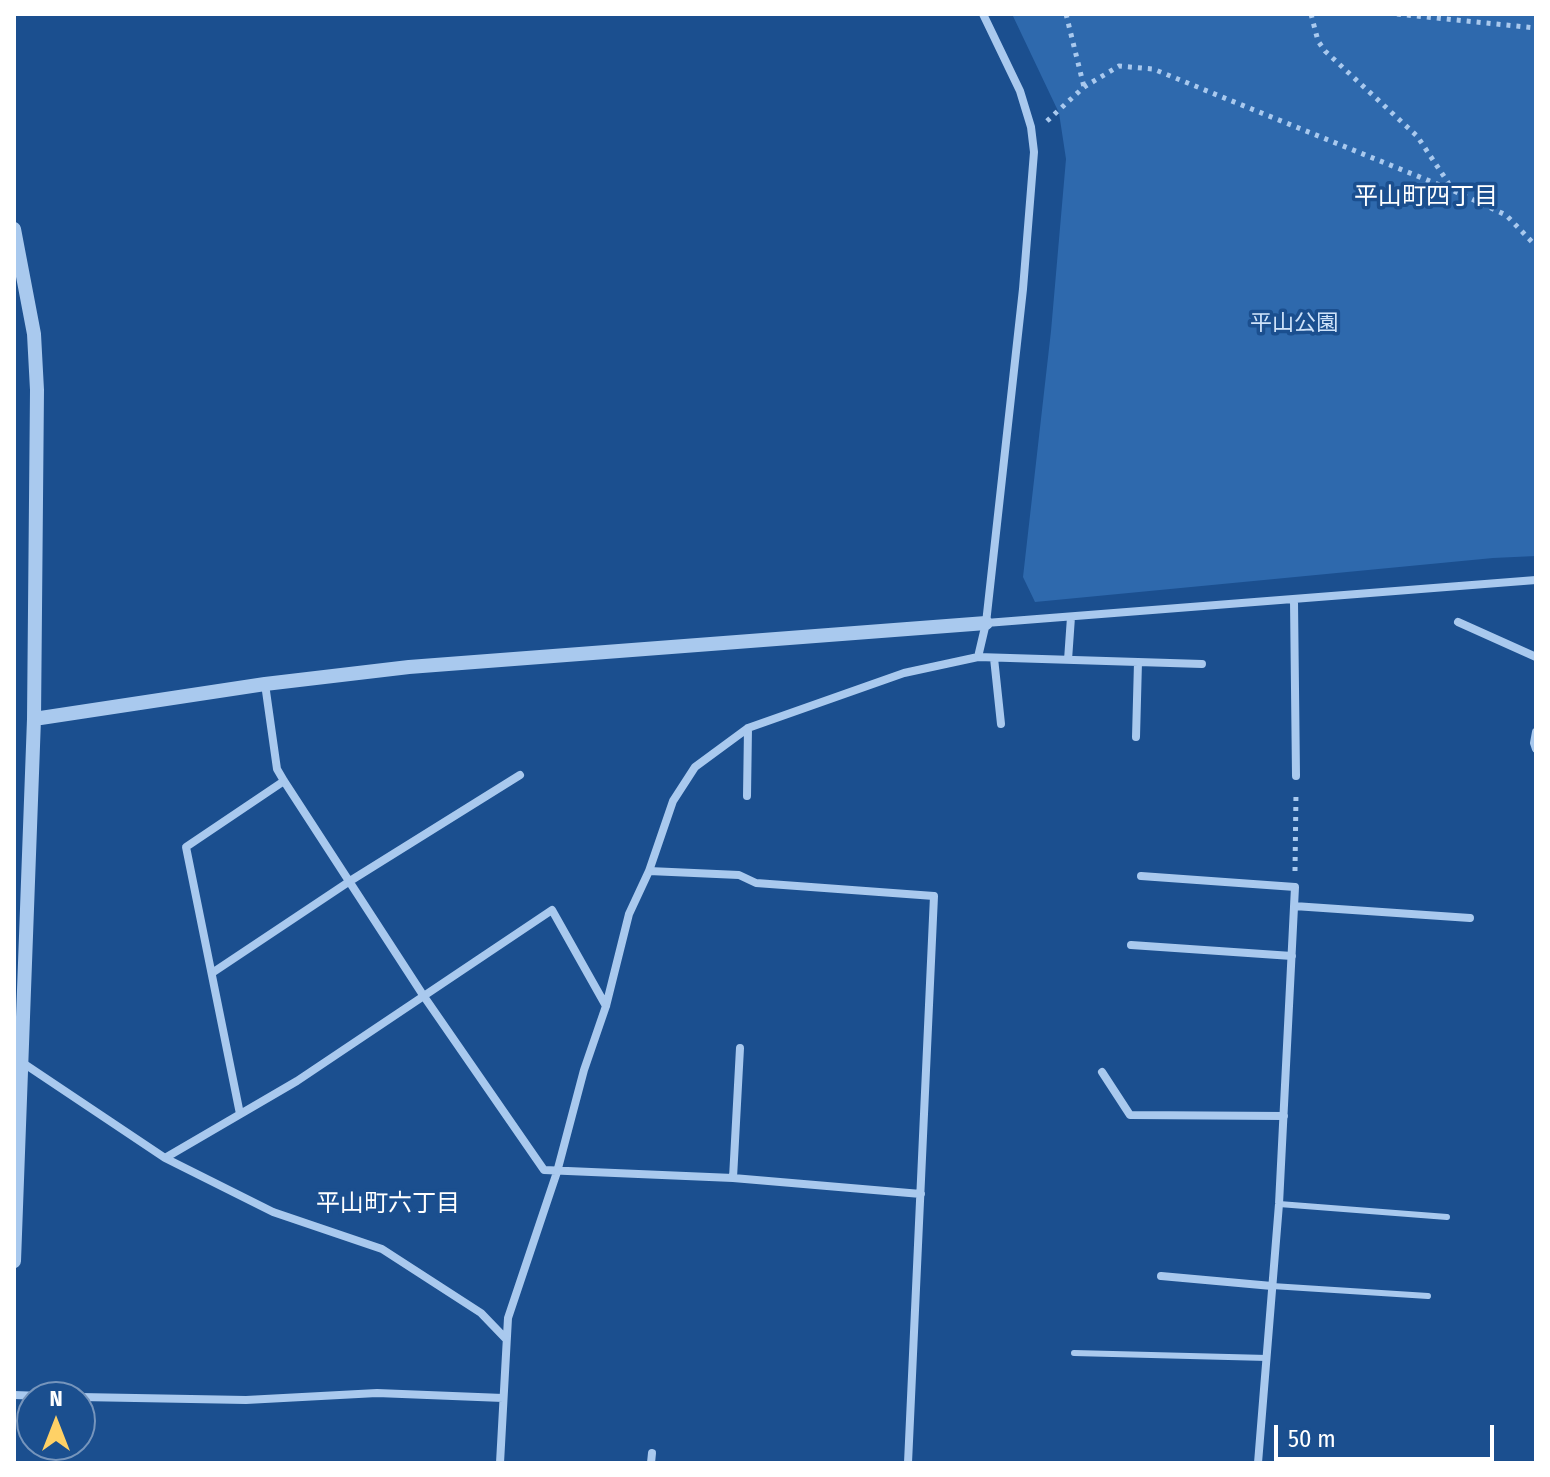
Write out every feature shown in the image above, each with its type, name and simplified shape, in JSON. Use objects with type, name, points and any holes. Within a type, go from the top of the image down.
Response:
[{"type":"street","points":[[978,657],[986,623],[1023,289],[1034,152],[1031,127],[1020,91],[983,14]]},
{"type":"street","points":[[14,229],[34,334],[37,390],[34,719],[14,1261]]},
{"type":"street","points":[[34,719],[265,684],[409,667],[1536,580]]},
{"type":"street","points":[[1294,601],[1296,776]]},
{"type":"street","points":[[1068,660],[1071,617]]},
{"type":"street","points":[[1458,622],[1536,657]]},
{"type":"street","points":[[500,1463],[508,1318],[557,1172],[584,1070],[606,1006],[629,914],[649,871],[673,801],[695,767],[748,728],[904,673],[978,657],[1202,664]]},
{"type":"street","points":[[994,658],[1001,724]]},
{"type":"street","points":[[1136,737],[1138,662]]},
{"type":"street","points":[[265,684],[277,769],[423,995],[544,1170],[733,1178],[921,1194]]},
{"type":"street","points":[[747,796],[748,728]]},
{"type":"street","points":[[1536,732],[1536,749]]},
{"type":"street","points":[[212,973],[350,881],[520,775]]},
{"type":"street","points":[[240,1114],[186,847],[284,781]]},
{"type":"street","points":[[649,871],[739,875],[756,883],[934,896],[908,1463]]},
{"type":"street","points":[[1141,876],[1295,887],[1279,1204],[1258,1463]]},
{"type":"street","points":[[1294,906],[1470,918]]},
{"type":"street","points":[[165,1158],[297,1081],[552,910],[606,1006]]},
{"type":"street","points":[[1131,945],[1292,956]]},
{"type":"street","points":[[733,1178],[740,1048]]},
{"type":"street","points":[[23,1063],[165,1158],[273,1212],[382,1249],[481,1313],[506,1339]]},
{"type":"street","points":[[1102,1072],[1130,1115],[1284,1116]]},
{"type":"street","points":[[1161,1276],[1272,1286]]},
{"type":"street","points":[[96,1397],[246,1400],[377,1393],[503,1398]]},
{"type":"lane","points":[[1279,1204],[1447,1217]]},
{"type":"lane","points":[[1272,1286],[1428,1296]]},
{"type":"lane","points":[[1074,1353],[1267,1358]]},
{"type":"path","points":[[1066,14],[1084,87]]},
{"type":"path","points":[[1311,14],[1318,41],[1325,51],[1417,136],[1452,190]]},
{"type":"path","points":[[1397,14],[1536,28]]},
{"type":"path","points":[[1031,127],[1051,120],[1084,87],[1119,66],[1153,69],[1452,190],[1506,215],[1536,246]]},
{"type":"path","points":[[1295,887],[1296,776]]},
{"type":"green space","name":"平山公園","points":[[1012,14],[1536,14],[1536,556],[1035,602],[1023,577],[1051,331],[1066,159],[1059,113]]},
{"type":"district","name":"平山町四丁目","points":[[1426,197]]},
{"type":"district","name":"平山町六丁目","points":[[388,1204]]}]
